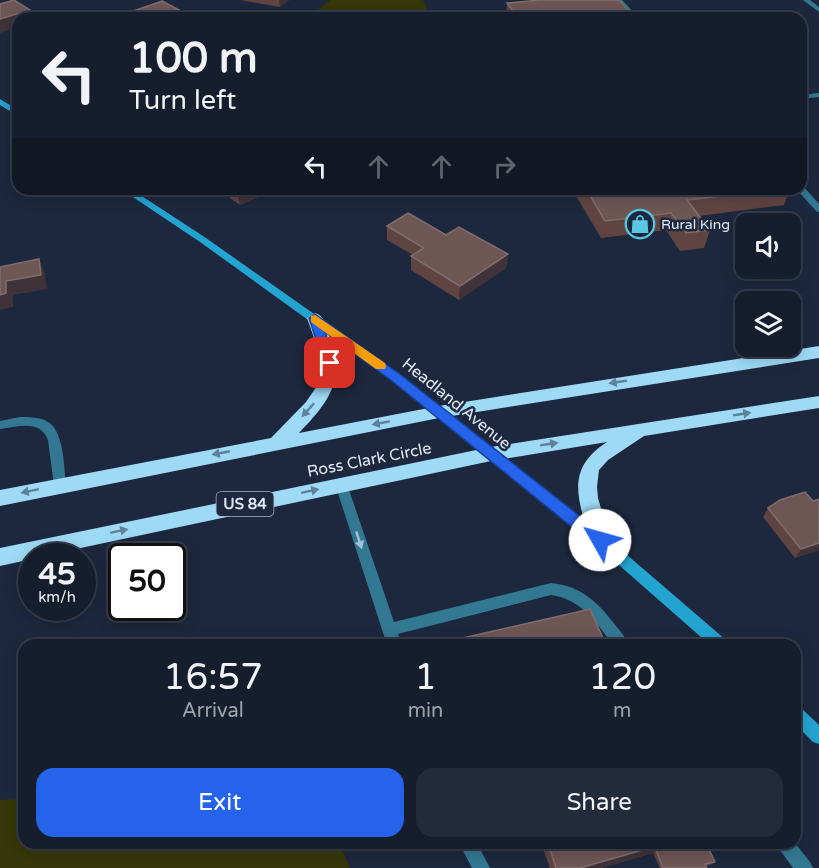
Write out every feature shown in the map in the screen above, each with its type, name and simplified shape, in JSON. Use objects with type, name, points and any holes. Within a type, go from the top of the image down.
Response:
[{"type":"highway","points":[[279,442],[323,392],[328,378],[330,363],[315,318]]},
{"type":"highway","name":"Ross Clark Circle","points":[[0,498],[439,412],[819,352]]},
{"type":"highway","name":"Ross Clark Circle","points":[[0,556],[491,454],[819,402]]},
{"type":"highway","points":[[600,540],[588,497],[588,475],[596,460],[643,429]]},
{"type":"main road","name":"Headland Avenue","points":[[134,195],[315,318],[439,412],[600,540],[710,639]]},
{"type":"main road","points":[[801,719],[819,736]]},
{"type":"lane","points":[[618,0],[630,12]]},
{"type":"lane","points":[[806,0],[819,10]]},
{"type":"lane","points":[[806,195],[819,209]]},
{"type":"lane","points":[[0,425],[32,420],[43,423],[52,433],[60,485]]},
{"type":"lane","points":[[341,484],[392,639]]},
{"type":"lane","points":[[389,630],[551,589],[564,589],[574,592],[590,605],[617,639]]},
{"type":"lane","points":[[471,849],[481,868]]},
{"type":"lane","points":[[789,849],[804,868]]},
{"type":"shaded area","points":[[330,0],[423,0],[428,12],[318,12]]},
{"type":"shaded area","points":[[18,799],[18,849],[342,849],[350,868],[0,868],[0,800]]},
{"type":"building","points":[[14,0],[30,10],[12,12],[12,15],[0,19],[0,4]]},
{"type":"building","points":[[540,0],[619,0],[630,12],[514,12],[507,3]]},
{"type":"building","points":[[162,1],[183,12],[130,12]]},
{"type":"building","points":[[590,195],[729,195],[687,200],[710,230],[686,233],[671,213],[605,221]]},
{"type":"building","points":[[408,213],[446,235],[459,227],[508,254],[460,286],[411,256],[424,248],[387,226]]},
{"type":"building","points":[[39,259],[41,275],[6,281],[6,293],[0,295],[0,267]]},
{"type":"building","points":[[805,492],[813,501],[819,499],[819,543],[801,549],[768,508],[780,500]]},
{"type":"building","points":[[590,609],[603,639],[458,639]]},
{"type":"building","points":[[550,849],[646,849],[580,868],[556,868]]},
{"type":"building","points":[[709,849],[715,862],[705,864],[707,868],[663,868],[656,850]]},
{"type":"slow traffic","points":[[315,319],[380,366]]},
{"type":"place","name":"Rural King","points":[[640,224]]},
{"type":"route","points":[[330,363],[315,318],[397,378],[600,540]]}]
